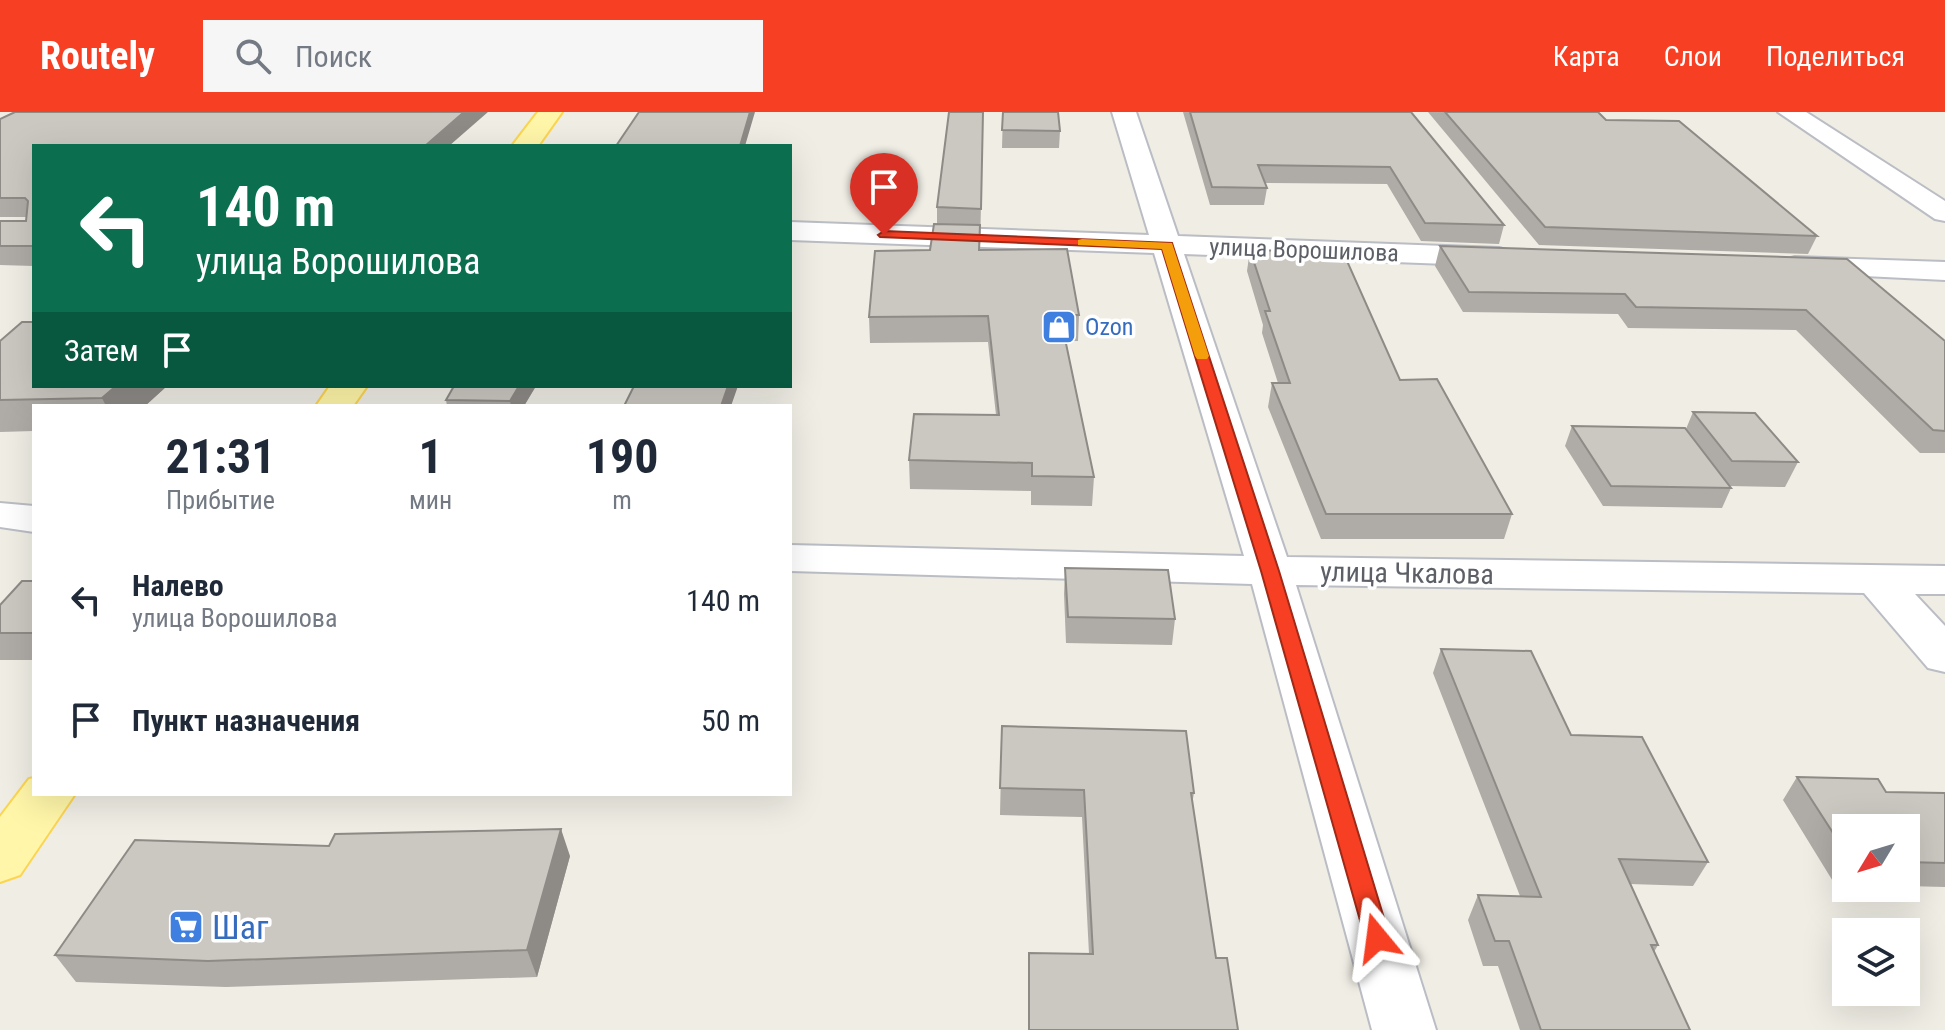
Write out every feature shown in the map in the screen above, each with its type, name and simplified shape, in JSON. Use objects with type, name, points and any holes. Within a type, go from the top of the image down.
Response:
[{"type":"main road","points":[[526,144],[550,112]]},
{"type":"main road","points":[[0,859],[47,796]]},
{"type":"street","points":[[1124,112],[1270,571],[1404,1030]]},
{"type":"street","points":[[1790,112],[1945,213]]},
{"type":"street","name":"улица Ворошилова","points":[[792,231],[1167,246],[1520,246]]},
{"type":"street","points":[[1770,265],[1945,271]]},
{"type":"street","points":[[0,515],[32,519]]},
{"type":"street","name":"улица Чкалова","points":[[792,558],[1270,571],[1879,582],[1945,580]]},
{"type":"street","points":[[1879,582],[1945,656]]},
{"type":"building","points":[[15,112],[464,112],[427,144],[32,144],[32,246],[0,246],[0,221],[26,221],[28,201],[25,198],[0,198],[0,119]]},
{"type":"building","points":[[639,112],[750,112],[741,144],[617,144]]},
{"type":"building","points":[[949,112],[983,112],[981,209],[937,207]]},
{"type":"building","points":[[1003,112],[1058,112],[1060,131],[1002,130]]},
{"type":"building","points":[[1190,112],[1411,112],[1504,225],[1425,223],[1390,167],[1258,165],[1267,188],[1212,187]]},
{"type":"building","points":[[1445,112],[1598,112],[1606,120],[1679,121],[1817,236],[1545,227]]},
{"type":"building","points":[[934,224],[980,225],[979,250],[1067,249],[1079,315],[1060,315],[1094,477],[1032,476],[1032,463],[909,460],[914,414],[999,415],[988,316],[869,317],[875,251],[930,250]]},
{"type":"building","points":[[1440,246],[1847,259],[1945,341],[1945,431],[1933,430],[1806,310],[1636,307],[1625,294],[1469,292]]},
{"type":"building","points":[[1250,250],[1343,252],[1400,380],[1437,379],[1512,514],[1326,514],[1272,383],[1290,383],[1265,311],[1270,311]]},
{"type":"building","points":[[22,322],[32,322],[32,388],[114,388],[102,398],[0,400],[0,341]]},
{"type":"building","points":[[453,388],[518,388],[510,401],[446,400]]},
{"type":"building","points":[[633,388],[727,388],[722,404],[625,404]]},
{"type":"building","points":[[1693,412],[1755,413],[1798,462],[1732,461]]},
{"type":"building","points":[[1572,426],[1685,428],[1731,488],[1611,486]]},
{"type":"building","points":[[1065,568],[1168,570],[1175,619],[1068,617]]},
{"type":"building","points":[[22,581],[32,581],[32,633],[0,633],[0,605]]},
{"type":"building","points":[[1441,649],[1531,651],[1571,735],[1642,737],[1708,862],[1619,859],[1658,945],[1651,945],[1690,1030],[1541,1030],[1509,941],[1495,941],[1478,895],[1541,897]]},
{"type":"building","points":[[1002,726],[1186,731],[1194,793],[1191,793],[1216,958],[1227,958],[1238,1030],[1029,1030],[1029,953],[1093,954],[1084,790],[1000,788]]},
{"type":"building","points":[[1797,777],[1878,779],[1886,792],[1945,793],[1945,863],[1920,862],[1920,814],[1832,814],[1832,831]]},
{"type":"building","points":[[561,829],[527,950],[208,961],[55,955],[135,840],[329,846],[335,834]]},
{"type":"slow traffic","points":[[1082,242],[1167,246],[1202,356]]},
{"type":"place","name":"Ozon","points":[[1059,327]]},
{"type":"place","name":"Шаг","points":[[186,927]]},
{"type":"route","points":[[884,235],[1167,246],[1270,571],[1377,938]]}]
